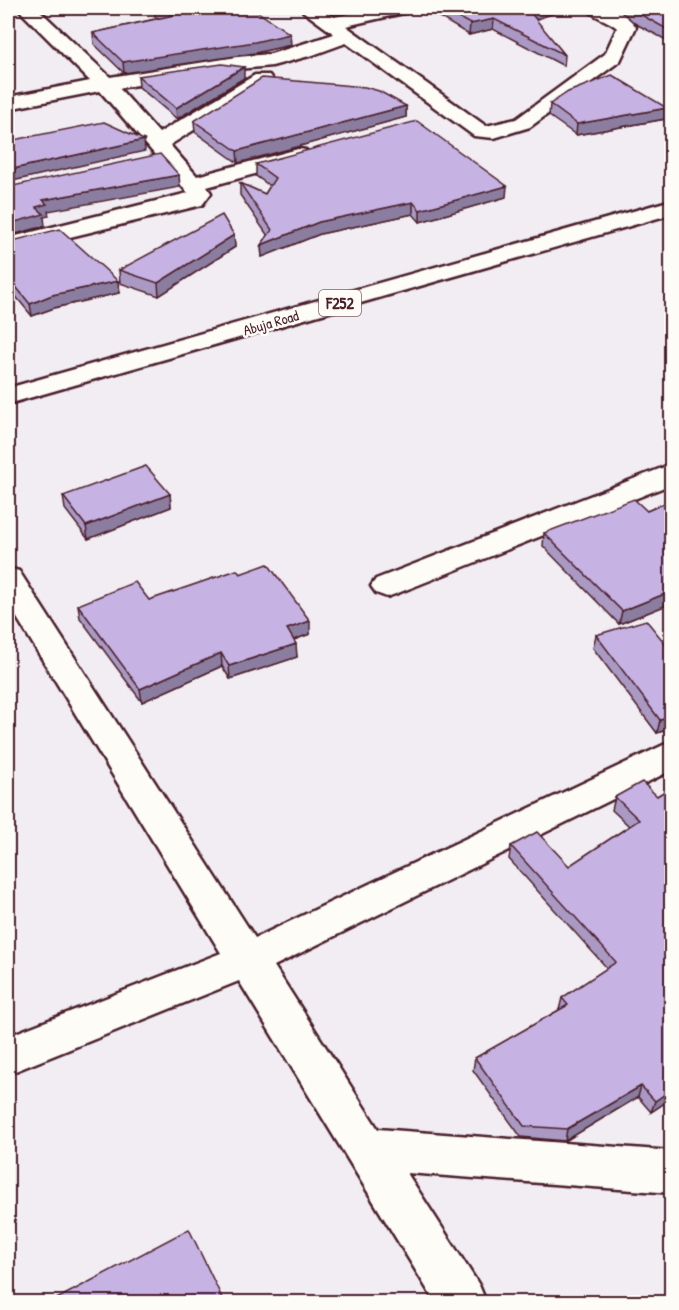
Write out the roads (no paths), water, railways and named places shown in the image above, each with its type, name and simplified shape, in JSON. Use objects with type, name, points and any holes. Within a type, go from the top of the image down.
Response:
[{"type":"street","points":[[310,8],[481,132],[494,132],[523,123],[613,57],[627,27],[616,17],[596,8]]},
{"type":"street","points":[[333,23],[402,8]]},
{"type":"street","points":[[8,15],[36,9],[134,118],[156,153],[193,184],[200,193],[194,200],[8,245]]},
{"type":"street","points":[[8,103],[105,84],[237,63],[272,60],[306,51],[349,35]]},
{"type":"street","points":[[156,153],[306,51]]},
{"type":"street","points":[[259,81],[283,83]]},
{"type":"street","points":[[399,98],[453,113]]},
{"type":"street","points":[[430,119],[453,113]]},
{"type":"street","points":[[111,123],[134,118]]},
{"type":"street","points":[[193,184],[317,150]]},
{"type":"street","name":"Abuja Road","points":[[8,396],[672,207]]},
{"type":"street","points":[[387,586],[672,473]]},
{"type":"street","points":[[8,578],[462,1302]]},
{"type":"street","points":[[8,1054],[248,960],[672,754]]},
{"type":"street","points":[[368,1149],[672,1172]]}]
